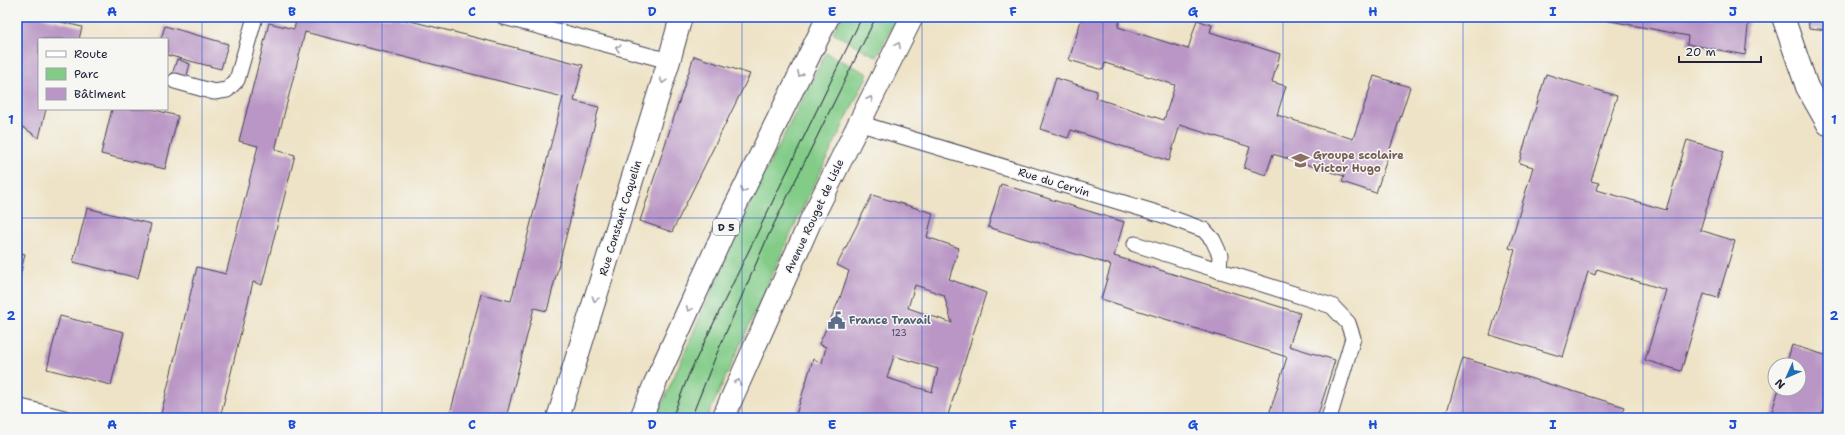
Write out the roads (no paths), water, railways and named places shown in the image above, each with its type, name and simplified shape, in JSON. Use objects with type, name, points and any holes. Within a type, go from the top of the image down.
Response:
[{"type":"main road","name":"Rue Constant Coquelin","points":[[558,418],[669,61],[681,17]]},
{"type":"main road","name":"D 5","points":[[641,418],[656,381],[735,207],[828,17]]},
{"type":"main road","name":"Avenue Rouget de Lisle","points":[[723,418],[810,222],[912,17]]},
{"type":"main road","points":[[1783,17],[1807,87],[1828,124]]},
{"type":"lane","points":[[175,81],[214,92],[227,90],[237,80],[255,17]]},
{"type":"lane","points":[[504,17],[669,61]]},
{"type":"lane","name":"Rue du Cervin","points":[[858,123],[1160,214],[1204,230],[1213,240],[1220,255],[1219,271]]},
{"type":"lane","points":[[1135,244],[1332,306],[1348,323],[1353,338],[1329,418]]},
{"type":"lane","points":[[17,406],[64,418]]},
{"type":"tram line","points":[[672,418],[689,374],[862,17]]},
{"type":"tram line","points":[[691,418],[717,353],[769,234],[876,17]]},
{"type":"place","name":"Groupe scolaire Victor Hugo","points":[[1300,161]]},
{"type":"place","name":"France Travail","points":[[836,320]]}]
